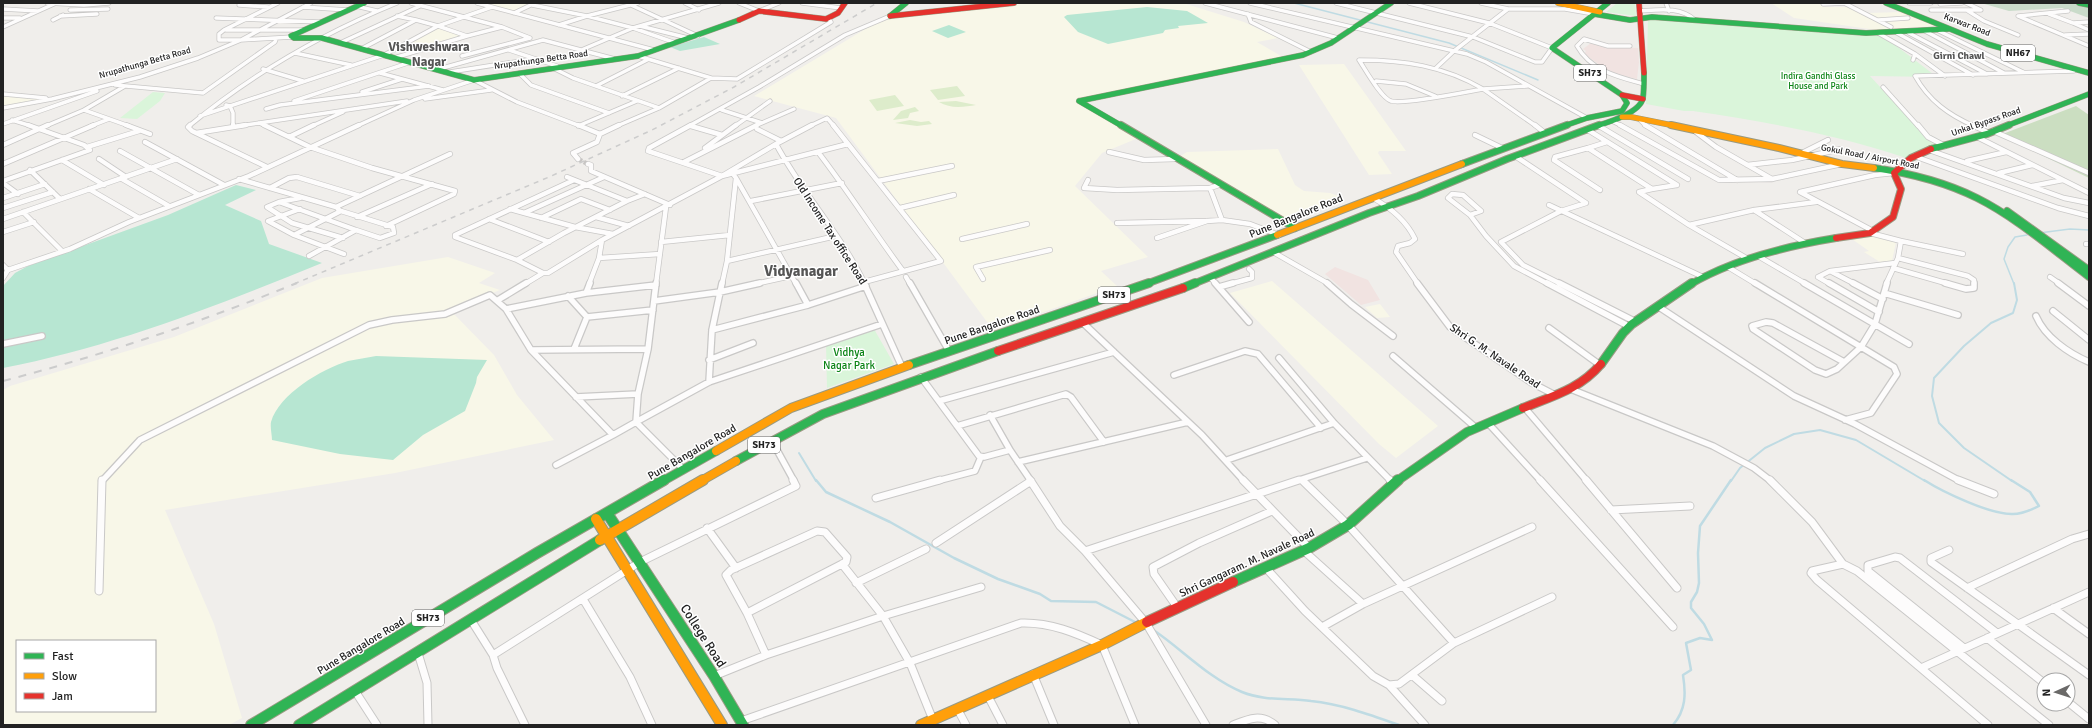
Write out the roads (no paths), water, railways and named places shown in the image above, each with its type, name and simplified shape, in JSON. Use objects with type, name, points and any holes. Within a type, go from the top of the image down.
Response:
[{"type":"main road","points":[[890,16],[906,3]]},
{"type":"main road","points":[[890,16],[986,4],[1014,3]]},
{"type":"main road","points":[[1295,228],[1219,185],[1078,101],[1282,60],[1311,52],[1331,43],[1391,3]]},
{"type":"main road","points":[[1558,3],[1630,20],[1639,11]]},
{"type":"main road","points":[[1552,48],[1608,3]]},
{"type":"main road","name":"Karwar Road","points":[[1886,3],[1948,29],[2008,50],[2089,73]]},
{"type":"main road","points":[[2079,3],[2089,5]]},
{"type":"main road","points":[[292,37],[302,30],[360,5]]},
{"type":"main road","points":[[759,11],[829,19],[838,13],[843,5]]},
{"type":"main road","name":"Nrupathunga Betta Road","points":[[292,37],[322,38],[450,72],[474,80],[638,56],[673,42],[698,36],[759,11]]},
{"type":"main road","points":[[1639,11],[1695,20],[1878,33],[1948,29]]},
{"type":"main road","points":[[1622,95],[1641,102],[1644,84],[1644,69],[1639,11]]},
{"type":"main road","name":"SH73","points":[[1552,48],[1622,95]]},
{"type":"main road","name":"Unkal Bypass Road","points":[[1896,171],[1914,156],[1929,150],[1977,137],[2089,94]]},
{"type":"main road","points":[[1622,95],[1627,103],[1625,113],[1644,120]]},
{"type":"main road","name":"Pune Bangalore Road","points":[[299,725],[618,529],[822,414],[921,377],[1210,277],[1387,206],[1418,196],[1515,156],[1612,121],[1641,102]]},
{"type":"main road","name":"Pune Bangalore Road","points":[[251,725],[596,519],[786,411],[835,390],[1186,271],[1502,148],[1587,118],[1625,113]]},
{"type":"main road","name":"Gokul Road / Airport Road","points":[[1644,120],[1696,132],[1810,154],[1842,164],[1896,171]]},
{"type":"main road","name":"Gokul Road / Airport Road","points":[[1644,120],[1896,171],[1963,190],[2018,218],[2089,270]]},
{"type":"main road","name":"Shri Gangaram. M. Navale Road","points":[[920,725],[958,710],[1033,674],[1102,645],[1177,607],[1306,549],[1348,525],[1393,484],[1475,428],[1555,395],[1573,390],[1585,382],[1633,324],[1703,278],[1748,259],[1805,243],[1872,232],[1890,220],[1899,202],[1902,189],[1896,171]]},
{"type":"main road","name":"Gokul Road / Airport Road","points":[[1993,204],[2008,218],[2089,277]]},
{"type":"main road","name":"College Road","points":[[607,513],[714,676],[742,723]]},
{"type":"main road","points":[[596,519],[608,535],[627,570],[722,725]]},
{"type":"street","points":[[47,3],[109,3]]},
{"type":"street","points":[[3,27],[56,3]]},
{"type":"street","points":[[278,3],[224,30],[219,34],[219,40],[241,40],[311,3]]},
{"type":"street","points":[[267,167],[196,133],[188,126],[263,69],[322,38],[397,3]]},
{"type":"street","points":[[411,3],[502,27],[530,38],[462,56]]},
{"type":"street","points":[[477,3],[654,50]]},
{"type":"street","points":[[558,25],[629,4],[638,3]]},
{"type":"street","points":[[685,3],[699,10]]},
{"type":"street","points":[[572,54],[633,28],[719,3]]},
{"type":"street","points":[[739,3],[759,11],[779,3]]},
{"type":"street","points":[[802,3],[843,5]]},
{"type":"street","points":[[816,4],[829,3]]},
{"type":"street","points":[[1205,3],[1338,38]]},
{"type":"street","points":[[1250,3],[1356,26],[1455,50],[1486,62],[1587,118]]},
{"type":"street","points":[[1336,3],[1472,37],[1535,62],[1542,62],[1552,48],[1489,23],[1409,3]]},
{"type":"street","points":[[1481,3],[1508,9],[1564,9],[1596,13]]},
{"type":"street","points":[[1666,3],[1670,11]]},
{"type":"street","points":[[1844,3],[1891,27]]},
{"type":"street","points":[[1823,4],[1849,3]]},
{"type":"street","points":[[1909,3],[1931,3]]},
{"type":"street","points":[[1939,3],[1962,3]]},
{"type":"street","points":[[1939,3],[1955,10]]},
{"type":"street","points":[[1931,10],[1981,10],[1966,3]]},
{"type":"street","points":[[53,20],[83,4]]},
{"type":"street","points":[[514,13],[534,4],[633,28],[673,42]]},
{"type":"street","points":[[629,4],[665,19],[698,36]]},
{"type":"street","points":[[1248,14],[1258,4]]},
{"type":"street","points":[[239,5],[271,7]]},
{"type":"street","points":[[360,5],[378,11]]},
{"type":"street","points":[[340,43],[420,6]]},
{"type":"street","points":[[303,7],[347,10]]},
{"type":"street","points":[[200,116],[384,55],[438,26],[492,7]]},
{"type":"street","points":[[3,9],[40,11]]},
{"type":"street","points":[[70,10],[108,9]]},
{"type":"street","points":[[1436,68],[1455,50],[1508,9]]},
{"type":"street","points":[[1639,11],[1670,11],[1688,13],[1695,20]]},
{"type":"street","points":[[1967,11],[1984,21],[2018,35]]},
{"type":"street","points":[[2068,11],[2018,16],[2089,46]]},
{"type":"street","points":[[2047,13],[2089,30]]},
{"type":"street","points":[[60,16],[97,14]]},
{"type":"street","points":[[1248,14],[1251,22],[1311,52]]},
{"type":"street","points":[[397,16],[438,26],[467,36]]},
{"type":"street","points":[[848,144],[734,176],[722,176],[648,151],[649,148],[722,110],[838,39],[867,23],[890,16]]},
{"type":"street","points":[[3,18],[23,18]]},
{"type":"street","points":[[216,18],[320,22]]},
{"type":"street","points":[[1878,20],[1908,18]]},
{"type":"street","points":[[638,56],[647,60],[711,78],[737,79],[831,22],[829,19]]},
{"type":"street","points":[[360,49],[416,20]]},
{"type":"street","points":[[2073,24],[2089,22]]},
{"type":"street","points":[[640,26],[688,38]]},
{"type":"street","points":[[394,58],[502,27]]},
{"type":"street","points":[[224,30],[302,30]]},
{"type":"street","points":[[1939,30],[2024,72]]},
{"type":"street","points":[[1925,31],[2004,73]]},
{"type":"street","points":[[1909,32],[1987,74]]},
{"type":"street","points":[[1878,33],[1915,54],[1946,76]]},
{"type":"street","points":[[1897,33],[1973,75]]},
{"type":"street","points":[[2063,36],[2089,34]]},
{"type":"street","name":"Nrupathunga Betta Road","points":[[3,108],[52,99],[140,77],[198,58],[241,40],[292,37]]},
{"type":"street","points":[[109,85],[203,93],[254,58],[275,42],[276,39]]},
{"type":"street","points":[[1630,46],[1608,46],[1584,39],[1577,46],[1581,56],[1607,72],[1620,78],[1644,84]]},
{"type":"street","points":[[439,69],[545,40],[615,59]]},
{"type":"street","points":[[508,50],[556,68],[622,96],[659,108]]},
{"type":"street","points":[[295,53],[351,65]]},
{"type":"street","points":[[1913,60],[1915,54]]},
{"type":"street","points":[[450,72],[533,59]]},
{"type":"street","points":[[596,86],[647,60]]},
{"type":"street","points":[[1527,86],[1483,89],[1405,101],[1391,101],[1384,96],[1376,81],[1359,60],[1404,61],[1436,68],[1461,77],[1483,89],[1545,133]]},
{"type":"street","points":[[266,109],[411,62]]},
{"type":"street","points":[[622,96],[679,68]]},
{"type":"street","points":[[263,69],[304,81]]},
{"type":"street","points":[[2079,71],[1915,76],[1938,108],[1957,119],[2089,173]]},
{"type":"street","points":[[380,72],[444,90]]},
{"type":"street","points":[[519,73],[531,85],[609,112]]},
{"type":"street","points":[[3,145],[84,110],[140,77]]},
{"type":"street","points":[[349,96],[402,78]]},
{"type":"street","points":[[578,158],[573,154],[596,142],[600,134],[659,108],[711,78]]},
{"type":"street","points":[[3,278],[8,270],[62,251],[139,218],[239,179],[414,100],[474,80],[491,90],[600,134]]},
{"type":"street","points":[[1376,81],[1419,87],[1436,96]]},
{"type":"street","points":[[3,124],[92,93],[102,86]]},
{"type":"street","points":[[280,105],[429,86]]},
{"type":"street","points":[[1883,87],[1928,138],[1945,146]]},
{"type":"street","points":[[196,133],[350,109],[491,90]]},
{"type":"street","points":[[3,94],[52,99]]},
{"type":"street","points":[[578,126],[638,100]]},
{"type":"street","points":[[694,157],[770,101]]},
{"type":"street","points":[[217,103],[230,106]]},
{"type":"street","points":[[230,106],[233,113],[233,127]]},
{"type":"street","points":[[289,137],[350,109]]},
{"type":"street","points":[[684,162],[762,123],[794,109]]},
{"type":"street","points":[[84,110],[150,134]]},
{"type":"street","points":[[722,110],[762,123]]},
{"type":"street","points":[[498,300],[543,273],[552,271],[602,240],[722,176],[778,142],[827,118],[900,208],[940,261],[902,271],[808,305],[712,330]]},
{"type":"street","points":[[3,164],[109,119]]},
{"type":"street","points":[[12,120],[87,147],[140,130]]},
{"type":"street","points":[[1644,120],[1644,125],[1738,180]]},
{"type":"street","points":[[1612,121],[1715,179],[1772,179],[1842,164]]},
{"type":"street","points":[[259,123],[310,147],[372,168],[455,191],[455,193],[386,226]]},
{"type":"street","points":[[691,126],[722,135]]},
{"type":"street","points":[[1599,126],[1688,179]]},
{"type":"street","points":[[757,129],[778,142]]},
{"type":"street","points":[[1588,130],[1677,185],[1639,192],[1689,225],[1748,259]]},
{"type":"street","points":[[1696,132],[1716,147],[1772,179]]},
{"type":"street","points":[[1475,135],[1502,148]]},
{"type":"street","points":[[1977,137],[2089,193]]},
{"type":"street","points":[[1810,154],[1828,140]]},
{"type":"street","points":[[145,142],[224,185]]},
{"type":"street","name":"Old Income Tax office Road","points":[[778,142],[785,162],[836,236],[865,284],[902,367]]},
{"type":"street","points":[[1600,190],[1553,159],[1607,142]]},
{"type":"street","points":[[18,194],[3,182],[30,170],[90,150],[87,147]]},
{"type":"street","points":[[1588,148],[1652,190]]},
{"type":"street","points":[[1747,165],[1792,160],[1810,154],[1841,149]]},
{"type":"street","points":[[1929,150],[1998,173],[2064,198],[2089,203]]},
{"type":"street","points":[[120,151],[153,168],[199,195]]},
{"type":"street","points":[[818,152],[842,182],[866,221],[902,271]]},
{"type":"street","points":[[1109,152],[1144,160],[1175,159]]},
{"type":"street","points":[[1966,162],[2006,152]]},
{"type":"street","points":[[294,235],[325,219],[338,209],[360,196],[450,154]]},
{"type":"street","points":[[1515,156],[1586,203],[1562,211],[1501,242],[1523,265],[1633,324]]},
{"type":"street","points":[[1914,156],[2073,212],[2089,216]]},
{"type":"street","points":[[99,159],[124,178],[169,206]]},
{"type":"street","points":[[62,160],[104,185]]},
{"type":"street","points":[[3,219],[177,160]]},
{"type":"street","points":[[588,164],[591,165],[591,171],[645,194],[668,206]]},
{"type":"street","points":[[1998,173],[2032,165]]},
{"type":"street","points":[[878,181],[952,166]]},
{"type":"street","points":[[30,170],[60,199]]},
{"type":"street","points":[[1896,171],[1800,192],[1872,232],[1901,241],[1963,254]]},
{"type":"street","points":[[734,176],[751,201],[775,250],[808,305]]},
{"type":"street","points":[[709,382],[709,360],[712,330],[727,261],[734,176]]},
{"type":"street","points":[[270,188],[289,178],[297,177],[360,196]]},
{"type":"street","points":[[567,177],[627,201]]},
{"type":"street","points":[[524,213],[604,177]]},
{"type":"street","points":[[239,179],[302,197],[357,217],[392,227],[394,233],[381,238],[279,202]]},
{"type":"street","points":[[543,273],[517,260],[454,237],[457,233],[574,180]]},
{"type":"street","points":[[1088,180],[1084,188],[1117,190],[1210,188],[1219,185]]},
{"type":"street","points":[[2032,186],[2063,180]]},
{"type":"street","points":[[751,201],[842,182]]},
{"type":"street","points":[[3,198],[46,184]]},
{"type":"street","points":[[357,217],[433,184]]},
{"type":"street","points":[[1210,188],[1222,220]]},
{"type":"street","points":[[89,190],[139,218]]},
{"type":"street","points":[[3,208],[53,192]]},
{"type":"street","points":[[517,260],[575,227],[627,201],[645,194]]},
{"type":"street","points":[[1470,215],[1481,210],[1463,195],[1452,194],[1448,198],[1470,215],[1486,236],[1514,266],[1633,324]]},
{"type":"street","points":[[900,208],[954,195]]},
{"type":"street","points":[[302,197],[279,202],[267,207],[278,217],[307,228],[343,238]]},
{"type":"street","points":[[1373,198],[1387,206]]},
{"type":"street","points":[[541,218],[580,199],[610,210]]},
{"type":"street","points":[[1689,225],[1754,210],[1817,202]]},
{"type":"street","points":[[1549,205],[1703,278]]},
{"type":"street","points":[[668,206],[661,242],[648,349],[638,394],[636,422],[684,470]]},
{"type":"street","name":"Shri G. M. Navale Road","points":[[1387,206],[1408,224],[1415,240],[1396,248],[1399,257],[1445,321],[1458,332],[1532,383],[1555,395]]},
{"type":"street","points":[[300,209],[268,222],[294,235],[344,254]]},
{"type":"street","points":[[510,209],[575,227],[613,234]]},
{"type":"street","points":[[1754,210],[1805,243]]},
{"type":"street","points":[[23,212],[62,251]]},
{"type":"street","points":[[596,217],[629,226]]},
{"type":"street","points":[[488,219],[549,242]]},
{"type":"street","points":[[1117,223],[1222,220],[1250,224],[1279,236]]},
{"type":"street","points":[[1157,238],[1207,221]]},
{"type":"street","points":[[3,232],[34,222]]},
{"type":"street","points":[[962,239],[1027,224]]},
{"type":"street","points":[[309,256],[356,230]]},
{"type":"street","points":[[661,242],[730,235]]},
{"type":"street","points":[[727,261],[836,236]]},
{"type":"street","points":[[586,293],[599,258],[602,240]]},
{"type":"street","points":[[1844,362],[1773,323],[1762,322],[1751,327],[1820,372],[1830,374],[1844,362],[1861,347],[1875,324],[1889,275],[1898,258],[1901,241]]},
{"type":"street","points":[[982,279],[976,267],[1050,250]]},
{"type":"street","points":[[1273,252],[1324,280],[1351,304],[1393,336]]},
{"type":"street","points":[[599,258],[660,254]]},
{"type":"street","points":[[1758,256],[1909,344]]},
{"type":"street","points":[[1879,312],[1818,277],[1830,271],[1894,265],[1966,289],[1974,288],[1974,280],[1968,276],[1898,258]]},
{"type":"street","points":[[3,265],[8,270]]},
{"type":"street","points":[[1728,267],[1890,364],[1897,370],[1897,374],[1871,413],[1845,420]]},
{"type":"street","points":[[1219,287],[1252,278],[1252,272],[1249,269]]},
{"type":"street","points":[[1830,271],[1883,300]]},
{"type":"street","points":[[654,300],[720,292],[791,276]]},
{"type":"street","points":[[1210,277],[1249,322]]},
{"type":"street","points":[[2050,277],[2089,306]]},
{"type":"street","points":[[906,278],[949,351]]},
{"type":"street","points":[[506,309],[586,293],[656,285]]},
{"type":"street","points":[[1884,293],[1958,315]]},
{"type":"street","points":[[99,591],[102,480],[140,440],[369,325],[392,320],[445,314],[490,295],[498,300],[506,309],[531,350],[613,435]]},
{"type":"street","points":[[568,296],[588,317]]},
{"type":"street","points":[[1659,307],[1794,396],[1845,420],[1946,475],[1980,490],[1994,494]]},
{"type":"street","points":[[588,317],[653,310]]},
{"type":"street","points":[[2053,311],[2089,340]]},
{"type":"street","points":[[2036,316],[2045,332],[2082,359],[2089,362]]},
{"type":"street","points":[[574,349],[588,317]]},
{"type":"street","points":[[1082,322],[1227,460],[1257,496],[1306,549],[1362,604]]},
{"type":"street","points":[[556,465],[709,382],[882,324]]},
{"type":"street","points":[[1549,328],[1600,365]]},
{"type":"street","points":[[3,344],[42,336]]},
{"type":"street","points":[[709,360],[753,343]]},
{"type":"street","points":[[531,350],[648,349]]},
{"type":"street","points":[[1174,375],[1245,351],[1252,351],[1258,354],[1321,428]]},
{"type":"street","points":[[939,402],[1114,352]]},
{"type":"street","points":[[1393,356],[1475,428]]},
{"type":"street","points":[[1279,358],[1334,423],[1393,484]]},
{"type":"street","points":[[921,377],[982,457]]},
{"type":"street","points":[[1573,390],[1722,450],[1754,468],[1768,478],[1812,522],[1843,564],[1857,571],[1961,649]]},
{"type":"street","points":[[576,397],[638,394]]},
{"type":"street","points":[[957,426],[1054,396],[1066,394],[1071,396],[1104,442]]},
{"type":"street","points":[[1525,408],[1677,588]]},
{"type":"street","points":[[990,415],[1044,504],[1060,526],[1085,551],[1146,623],[1206,725]]},
{"type":"street","points":[[1018,462],[1188,422]]},
{"type":"street","points":[[1227,460],[1334,423]]},
{"type":"street","points":[[1488,423],[1673,627]]},
{"type":"street","points":[[493,655],[640,562],[707,528],[796,486],[772,441]]},
{"type":"street","points":[[982,457],[1010,450]]},
{"type":"street","points":[[876,498],[975,471],[979,466],[982,457]]},
{"type":"street","points":[[1085,551],[1257,496],[1367,458]]},
{"type":"street","points":[[1303,480],[1348,525],[1454,643]]},
{"type":"street","points":[[936,543],[1031,481]]},
{"type":"street","points":[[1611,510],[1690,506]]},
{"type":"street","points":[[1177,607],[1154,574],[1153,567],[1199,543],[1272,511]]},
{"type":"street","points":[[1322,627],[1362,604],[1532,527]]},
{"type":"street","points":[[707,528],[736,568]]},
{"type":"street","points":[[747,613],[846,562],[847,557],[825,532],[813,532],[728,572],[726,578],[747,613],[766,655]]},
{"type":"street","points":[[1967,588],[2072,539],[2089,534]]},
{"type":"street","points":[[856,582],[926,549]]},
{"type":"street","points":[[1949,550],[1933,556],[1931,558],[1931,562],[2089,675]]},
{"type":"street","points":[[1997,633],[1900,558],[1896,557],[1868,565],[1868,571],[2049,725]]},
{"type":"street","points":[[842,564],[883,616],[910,663],[933,720]]},
{"type":"street","points":[[1843,564],[1816,570],[1811,573],[1817,580],[1988,725]]},
{"type":"street","points":[[1265,568],[1372,676],[1389,685],[1425,725]]},
{"type":"street","points":[[714,676],[766,655],[883,616],[982,587]]},
{"type":"street","points":[[1921,668],[2089,592]]},
{"type":"street","points":[[1389,685],[1399,684],[1412,676],[1454,643],[1552,597]]},
{"type":"street","points":[[583,599],[630,677],[650,724]]},
{"type":"street","points":[[2053,608],[2089,634]]},
{"type":"street","points":[[471,620],[493,655],[497,668],[525,725]]},
{"type":"street","points":[[742,723],[1027,622],[1037,622],[1073,632],[1102,645],[1136,725]]},
{"type":"street","points":[[1987,638],[2036,677]]},
{"type":"street","points":[[418,653],[427,683],[428,725]]},
{"type":"street","points":[[1033,674],[1054,725]]},
{"type":"street","points":[[1412,676],[1442,701]]},
{"type":"street","points":[[355,691],[377,725]]},
{"type":"street","points":[[988,696],[1003,725]]},
{"type":"street","points":[[2076,708],[2089,719]]},
{"type":"street","points":[[958,710],[966,725]]},
{"type":"street","points":[[1233,725],[1260,716],[1267,718],[1275,725]]},
{"type":"waterway","points":[[1294,3],[1449,43],[1538,80]]},
{"type":"waterway","points":[[2039,233],[2070,229],[2089,230]]},
{"type":"waterway","points":[[2014,284],[2004,259],[2008,247],[2015,237],[2027,235]]},
{"type":"waterway","points":[[2012,481],[1964,448],[1939,423],[1932,396],[1934,378],[1964,346],[1991,323],[2013,313],[2017,300],[2014,283]]},
{"type":"waterway","points":[[1731,481],[1740,468],[1765,448],[1794,434],[1820,430],[1856,440],[1925,481]]},
{"type":"waterway","points":[[799,453],[816,481]]},
{"type":"waterway","points":[[816,480],[826,492],[890,522],[954,558],[998,579],[1040,594],[1051,601],[1096,602],[1135,622]]},
{"type":"waterway","points":[[1673,725],[1683,708],[1685,695],[1683,675],[1691,670],[1686,643],[1700,638],[1712,640],[1704,624],[1691,608],[1691,602],[1697,592],[1699,583],[1698,553],[1700,526],[1731,480]]},
{"type":"waterway","points":[[1924,480],[1967,502],[1992,511],[2016,514],[2026,512],[2039,506],[2030,492],[2011,480]]},
{"type":"waterway","points":[[1152,629],[1206,671],[1242,692],[1259,697],[1322,702],[1356,710],[1399,725]]},
{"type":"tunnel","points":[[578,159],[588,164]]},
{"type":"railway","points":[[294,284],[549,177],[652,130],[734,87],[877,3]]},
{"type":"railway","points":[[3,381],[152,337],[297,283]]},
{"type":"district","name":"Vishweshwara Nagar","points":[[429,54]]},
{"type":"district","name":"Girni Chawl","points":[[1959,56]]},
{"type":"district","name":"Vidyanagar","points":[[801,271]]},
{"type":"park label","name":"Indira Gandhi Glass House and Park","points":[[1818,82]]},
{"type":"park label","name":"Vidhya Nagar Park","points":[[849,358]]}]
